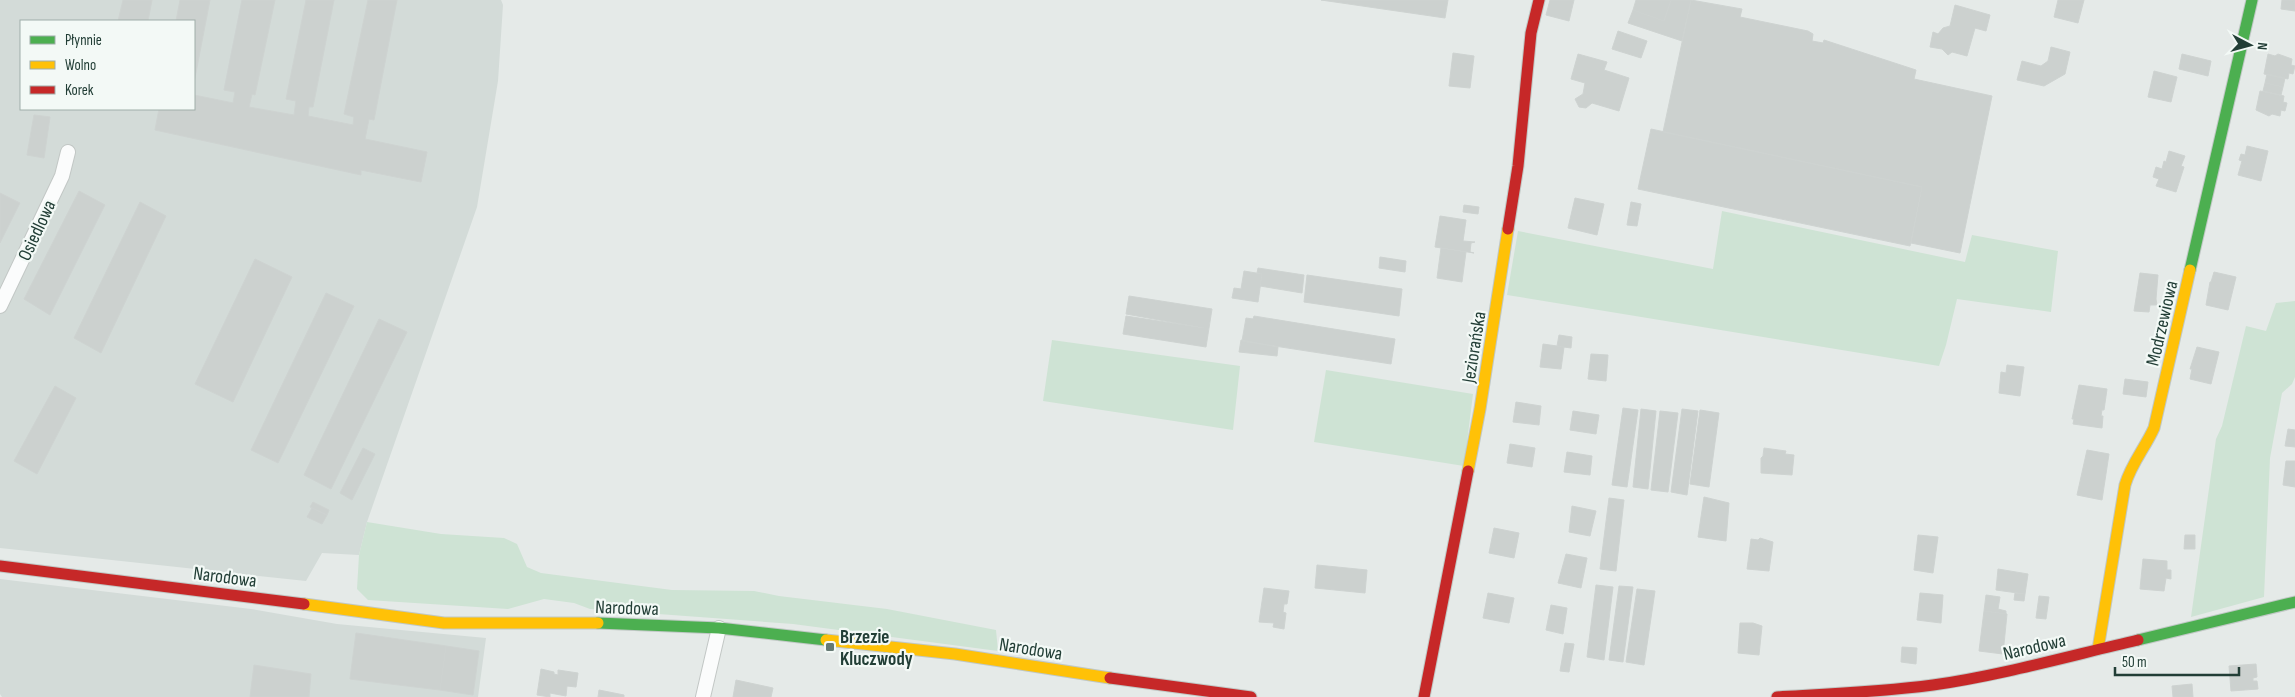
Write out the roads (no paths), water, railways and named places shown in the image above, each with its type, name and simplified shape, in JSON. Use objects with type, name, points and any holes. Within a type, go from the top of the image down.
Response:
[{"type":"street","name":"Jeziorańska","points":[[1424,697],[1480,409],[1518,166],[1532,33],[1539,0]]},
{"type":"street","name":"Modrzewiowa","points":[[2098,649],[2125,485],[2130,469],[2144,450],[2154,428],[2252,0]]},
{"type":"street","name":"Osiedlowa","points":[[0,306],[62,176],[68,152]]},
{"type":"street","name":"Narodowa","points":[[0,566],[157,584],[444,623],[601,623],[720,628],[955,654],[1197,691],[1251,697]]},
{"type":"street","name":"Narodowa","points":[[1777,697],[1858,693],[1933,685],[2041,665],[2098,649],[2295,602]]},
{"type":"street","points":[[703,697],[720,628]]},
{"type":"place","name":"Brzezie Kluczwody","points":[[830,647]]}]
